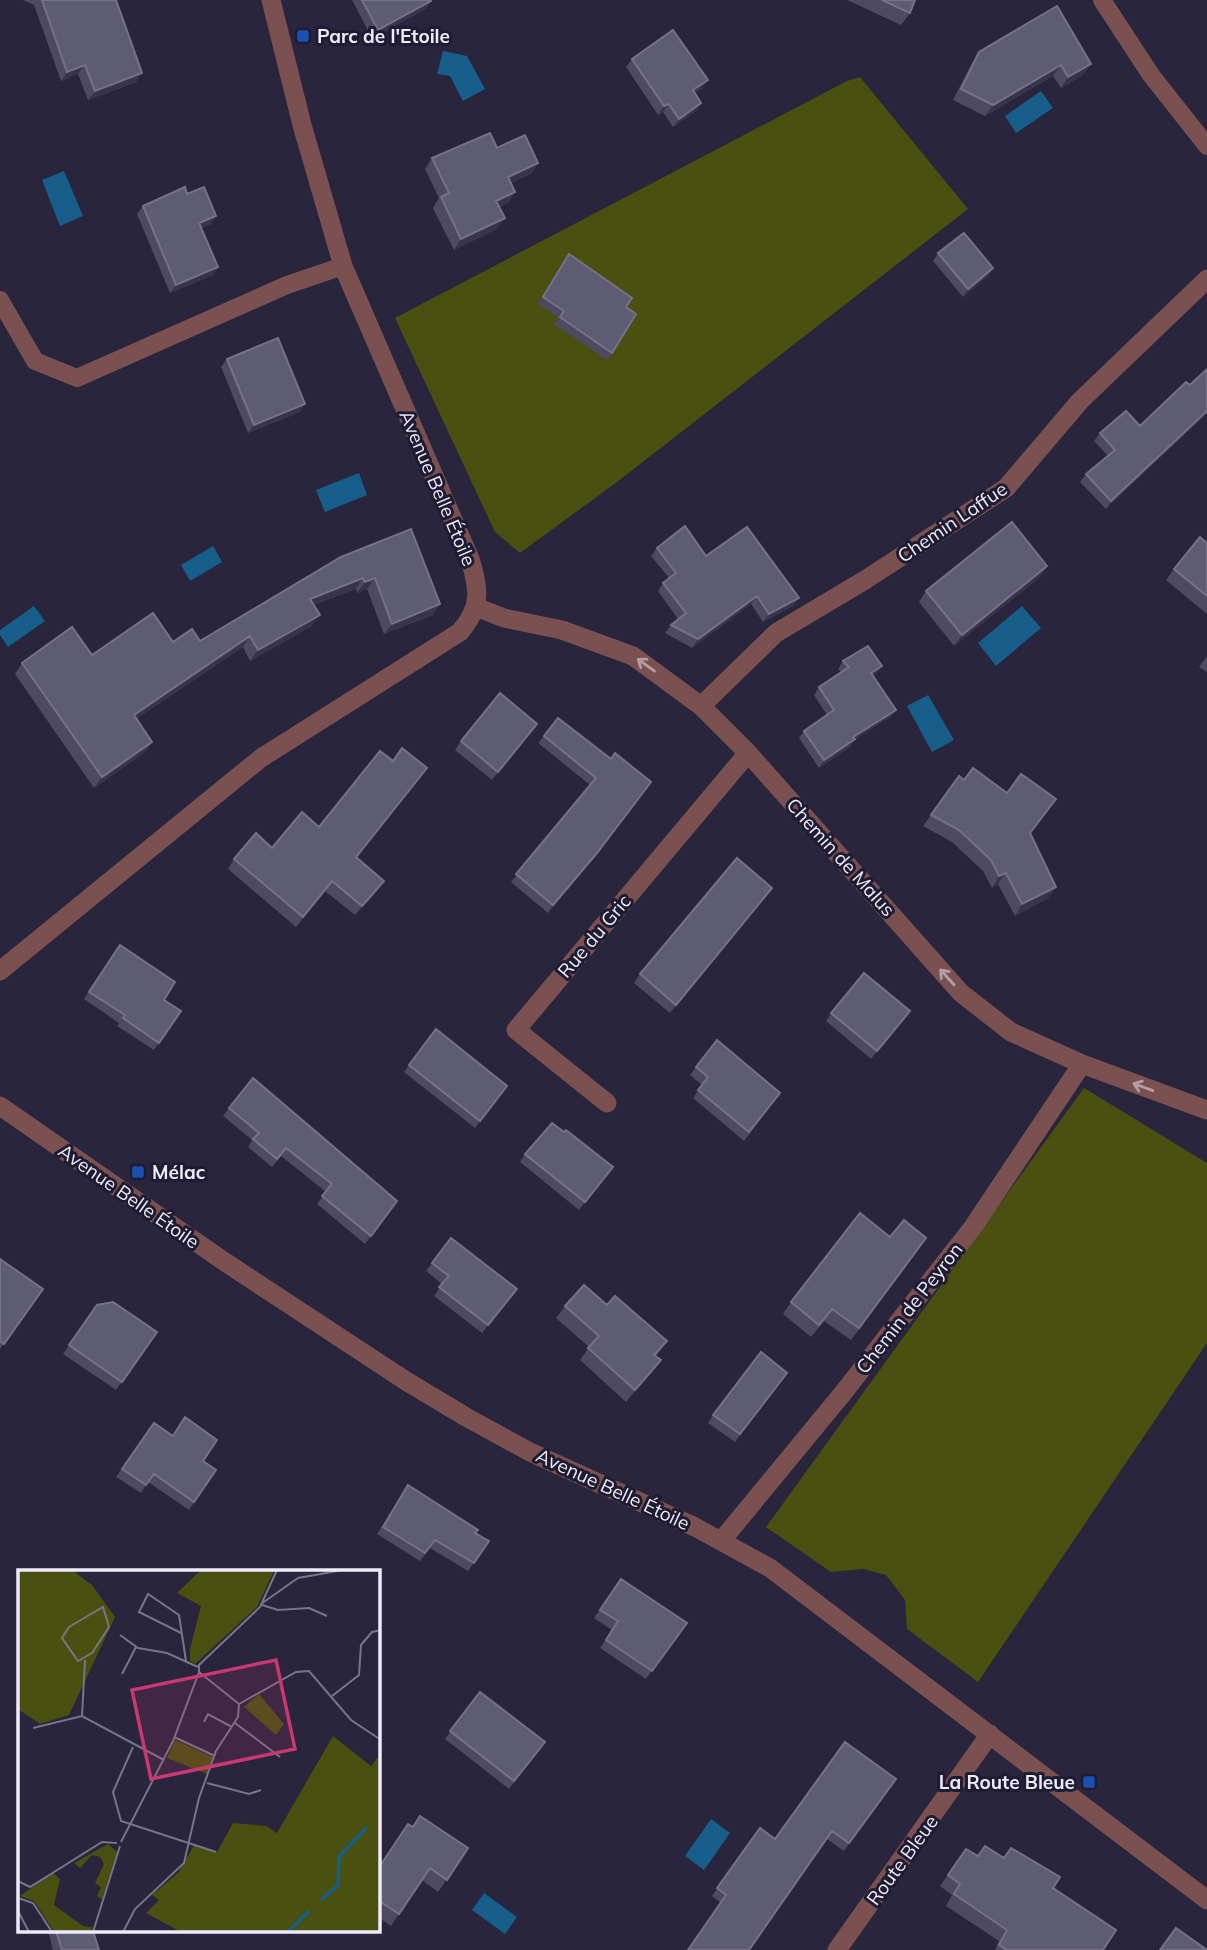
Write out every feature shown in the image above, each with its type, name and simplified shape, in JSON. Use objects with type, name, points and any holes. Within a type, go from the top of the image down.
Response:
[{"type":"street","name":"Avenue Belle Étoile","points":[[271,0],[305,137],[343,266],[470,559],[478,594],[476,607]]},
{"type":"street","name":"Chemin Laffue","points":[[701,706],[776,633],[865,580],[1006,488],[1080,401],[1207,279]]},
{"type":"street","name":"Chemin de Malus","points":[[476,607],[504,618],[562,630],[633,656],[701,706],[748,753],[961,993],[1010,1032],[1082,1065],[1207,1110]]},
{"type":"street","points":[[0,971],[261,758],[460,632],[470,621],[476,607]]},
{"type":"street","name":"Rue du Gric","points":[[607,1104],[516,1030],[748,753]]},
{"type":"street","name":"Chemin de Peyron","points":[[722,1541],[843,1393],[973,1227],[1082,1065]]},
{"type":"street","name":"Avenue Belle Étoile","points":[[0,1106],[225,1262],[406,1381],[530,1452],[722,1541],[770,1568],[1207,1900]]},
{"type":"street","name":"Route Bleue","points":[[837,1950],[990,1734]]},
{"type":"lane","points":[[1102,0],[1151,75],[1207,146]]},
{"type":"lane","points":[[0,300],[35,361],[77,378],[287,285],[343,266]]},
{"type":"green space","points":[[860,77],[968,209],[617,482],[520,553],[495,532],[395,318],[847,81]]},
{"type":"green space","points":[[1084,1088],[1207,1163],[1207,1343],[978,1682],[907,1629],[905,1600],[886,1575],[863,1569],[831,1572],[766,1527]]},
{"type":"water","points":[[443,51],[467,56],[485,89],[463,101],[450,76],[437,74]]},
{"type":"water","points":[[1041,91],[1053,108],[1016,133],[1005,116]]},
{"type":"water","points":[[64,171],[83,216],[60,226],[42,180]]},
{"type":"water","points":[[359,473],[367,495],[325,512],[316,490]]},
{"type":"water","points":[[213,546],[222,562],[190,581],[181,565]]},
{"type":"water","points":[[34,606],[45,621],[8,647],[0,635],[0,630]]},
{"type":"water","points":[[1022,606],[1041,628],[996,666],[978,643]]},
{"type":"water","points":[[928,695],[954,740],[932,752],[907,706]]},
{"type":"water","points":[[711,1819],[730,1833],[704,1870],[685,1856]]},
{"type":"water","points":[[484,1893],[517,1917],[505,1934],[472,1910]]},
{"type":"building","points":[[42,0],[116,0],[142,73],[95,91],[85,65],[67,72]]},
{"type":"building","points":[[362,0],[431,0],[431,1],[378,30]]},
{"type":"building","points":[[882,0],[915,0],[910,13]]},
{"type":"building","points":[[1057,6],[1091,64],[1068,77],[1061,65],[993,105],[961,89],[979,52]]},
{"type":"building","points":[[673,30],[708,80],[693,90],[701,103],[679,119],[669,104],[664,106],[632,59]]},
{"type":"building","points":[[490,133],[497,148],[525,135],[538,163],[508,177],[515,192],[496,201],[505,218],[461,239],[441,197],[449,193],[432,158]]},
{"type":"building","points":[[185,187],[187,194],[204,187],[216,216],[199,223],[218,267],[176,285],[143,206]]},
{"type":"building","points":[[964,233],[993,268],[968,289],[938,253]]},
{"type":"building","points":[[569,254],[632,298],[626,307],[636,314],[612,353],[560,317],[564,311],[543,297]]},
{"type":"building","points":[[278,338],[305,404],[254,425],[227,359]]},
{"type":"building","points":[[1207,369],[1207,411],[1111,501],[1086,474],[1115,450],[1100,433],[1126,411],[1140,426],[1186,382],[1190,385]]},
{"type":"building","points":[[1012,522],[1047,566],[962,635],[926,591]]},
{"type":"building","points":[[685,526],[706,556],[747,527],[799,598],[769,614],[757,596],[698,639],[671,625],[686,613],[663,583],[676,573],[657,548]]},
{"type":"building","points":[[411,529],[440,604],[392,624],[375,578],[365,582],[363,578],[310,599],[320,615],[258,650],[250,636],[134,715],[152,742],[102,777],[22,663],[72,627],[92,655],[153,613],[173,642],[192,629],[200,641],[341,557]]},
{"type":"building","points":[[1200,537],[1207,543],[1207,596],[1174,569]]},
{"type":"building","points":[[868,646],[882,666],[871,673],[896,710],[853,737],[855,739],[824,760],[804,731],[834,710],[819,687],[849,667],[843,661]]},
{"type":"building","points":[[500,693],[537,724],[498,772],[461,741]]},
{"type":"building","points":[[558,718],[611,759],[615,753],[651,782],[553,905],[516,874],[596,778],[544,736]]},
{"type":"building","points":[[402,748],[427,768],[356,857],[384,881],[362,906],[332,881],[303,917],[234,859],[256,833],[272,848],[302,812],[319,827],[380,751],[393,761]]},
{"type":"building","points":[[973,768],[1007,793],[1021,774],[1056,799],[1030,833],[1056,887],[1022,904],[1006,873],[999,876],[991,860],[959,830],[931,815],[959,776],[964,780]]},
{"type":"building","points":[[737,858],[772,888],[676,1005],[640,974]]},
{"type":"building","points":[[120,945],[175,982],[164,1000],[181,1011],[159,1043],[123,1018],[125,1015],[89,992]]},
{"type":"building","points":[[864,973],[910,1011],[877,1051],[831,1013]]},
{"type":"building","points":[[436,1029],[507,1086],[480,1121],[409,1065]]},
{"type":"building","points":[[717,1040],[780,1093],[749,1132],[698,1090],[708,1077],[696,1067]]},
{"type":"building","points":[[253,1078],[397,1201],[371,1236],[322,1196],[332,1184],[286,1148],[277,1159],[253,1139],[259,1133],[229,1108]]},
{"type":"building","points":[[552,1123],[564,1132],[566,1130],[613,1167],[585,1202],[525,1154]]},
{"type":"building","points":[[860,1213],[890,1237],[904,1220],[926,1238],[859,1328],[832,1309],[819,1325],[791,1302]]},
{"type":"building","points":[[451,1238],[517,1289],[488,1325],[439,1287],[449,1276],[432,1263]]},
{"type":"building","points":[[0,1259],[43,1289],[4,1344],[0,1341]]},
{"type":"building","points":[[584,1285],[607,1305],[615,1296],[667,1341],[654,1355],[661,1360],[635,1390],[588,1348],[599,1336],[565,1306]]},
{"type":"building","points":[[113,1302],[157,1332],[122,1382],[69,1345],[97,1305]]},
{"type":"building","points":[[761,1352],[787,1373],[740,1434],[713,1415]]},
{"type":"building","points":[[185,1417],[217,1440],[203,1461],[216,1470],[194,1502],[154,1474],[146,1485],[122,1469],[154,1423],[173,1436]]},
{"type":"building","points":[[408,1485],[478,1530],[475,1533],[489,1541],[474,1563],[435,1540],[425,1553],[383,1527]]},
{"type":"building","points":[[621,1579],[687,1623],[652,1671],[606,1640],[618,1621],[600,1610]]},
{"type":"building","points":[[480,1692],[545,1742],[514,1781],[450,1731]]},
{"type":"building","points":[[845,1742],[896,1779],[849,1843],[832,1831],[749,1950],[688,1950],[726,1895],[717,1888],[760,1828],[775,1839]]},
{"type":"building","points":[[420,1816],[468,1848],[447,1880],[430,1868],[399,1914],[380,1901],[380,1866],[408,1824],[413,1827]]},
{"type":"building","points":[[985,1846],[1004,1858],[1011,1848],[1060,1877],[1053,1888],[1116,1930],[1103,1950],[1007,1950],[999,1945],[1007,1930],[954,1894],[960,1884],[948,1875],[966,1849],[978,1856]]},
{"type":"building","points":[[1176,1928],[1207,1950],[1160,1950]]},
{"type":"building","points":[[56,1932],[93,1932],[99,1950],[62,1950]]},
{"type":"place","name":"Parc de l'Etoile","points":[[303,36]]},
{"type":"place","name":"Mélac","points":[[138,1172]]},
{"type":"place","name":"La Route Bleue","points":[[1089,1782]]}]
